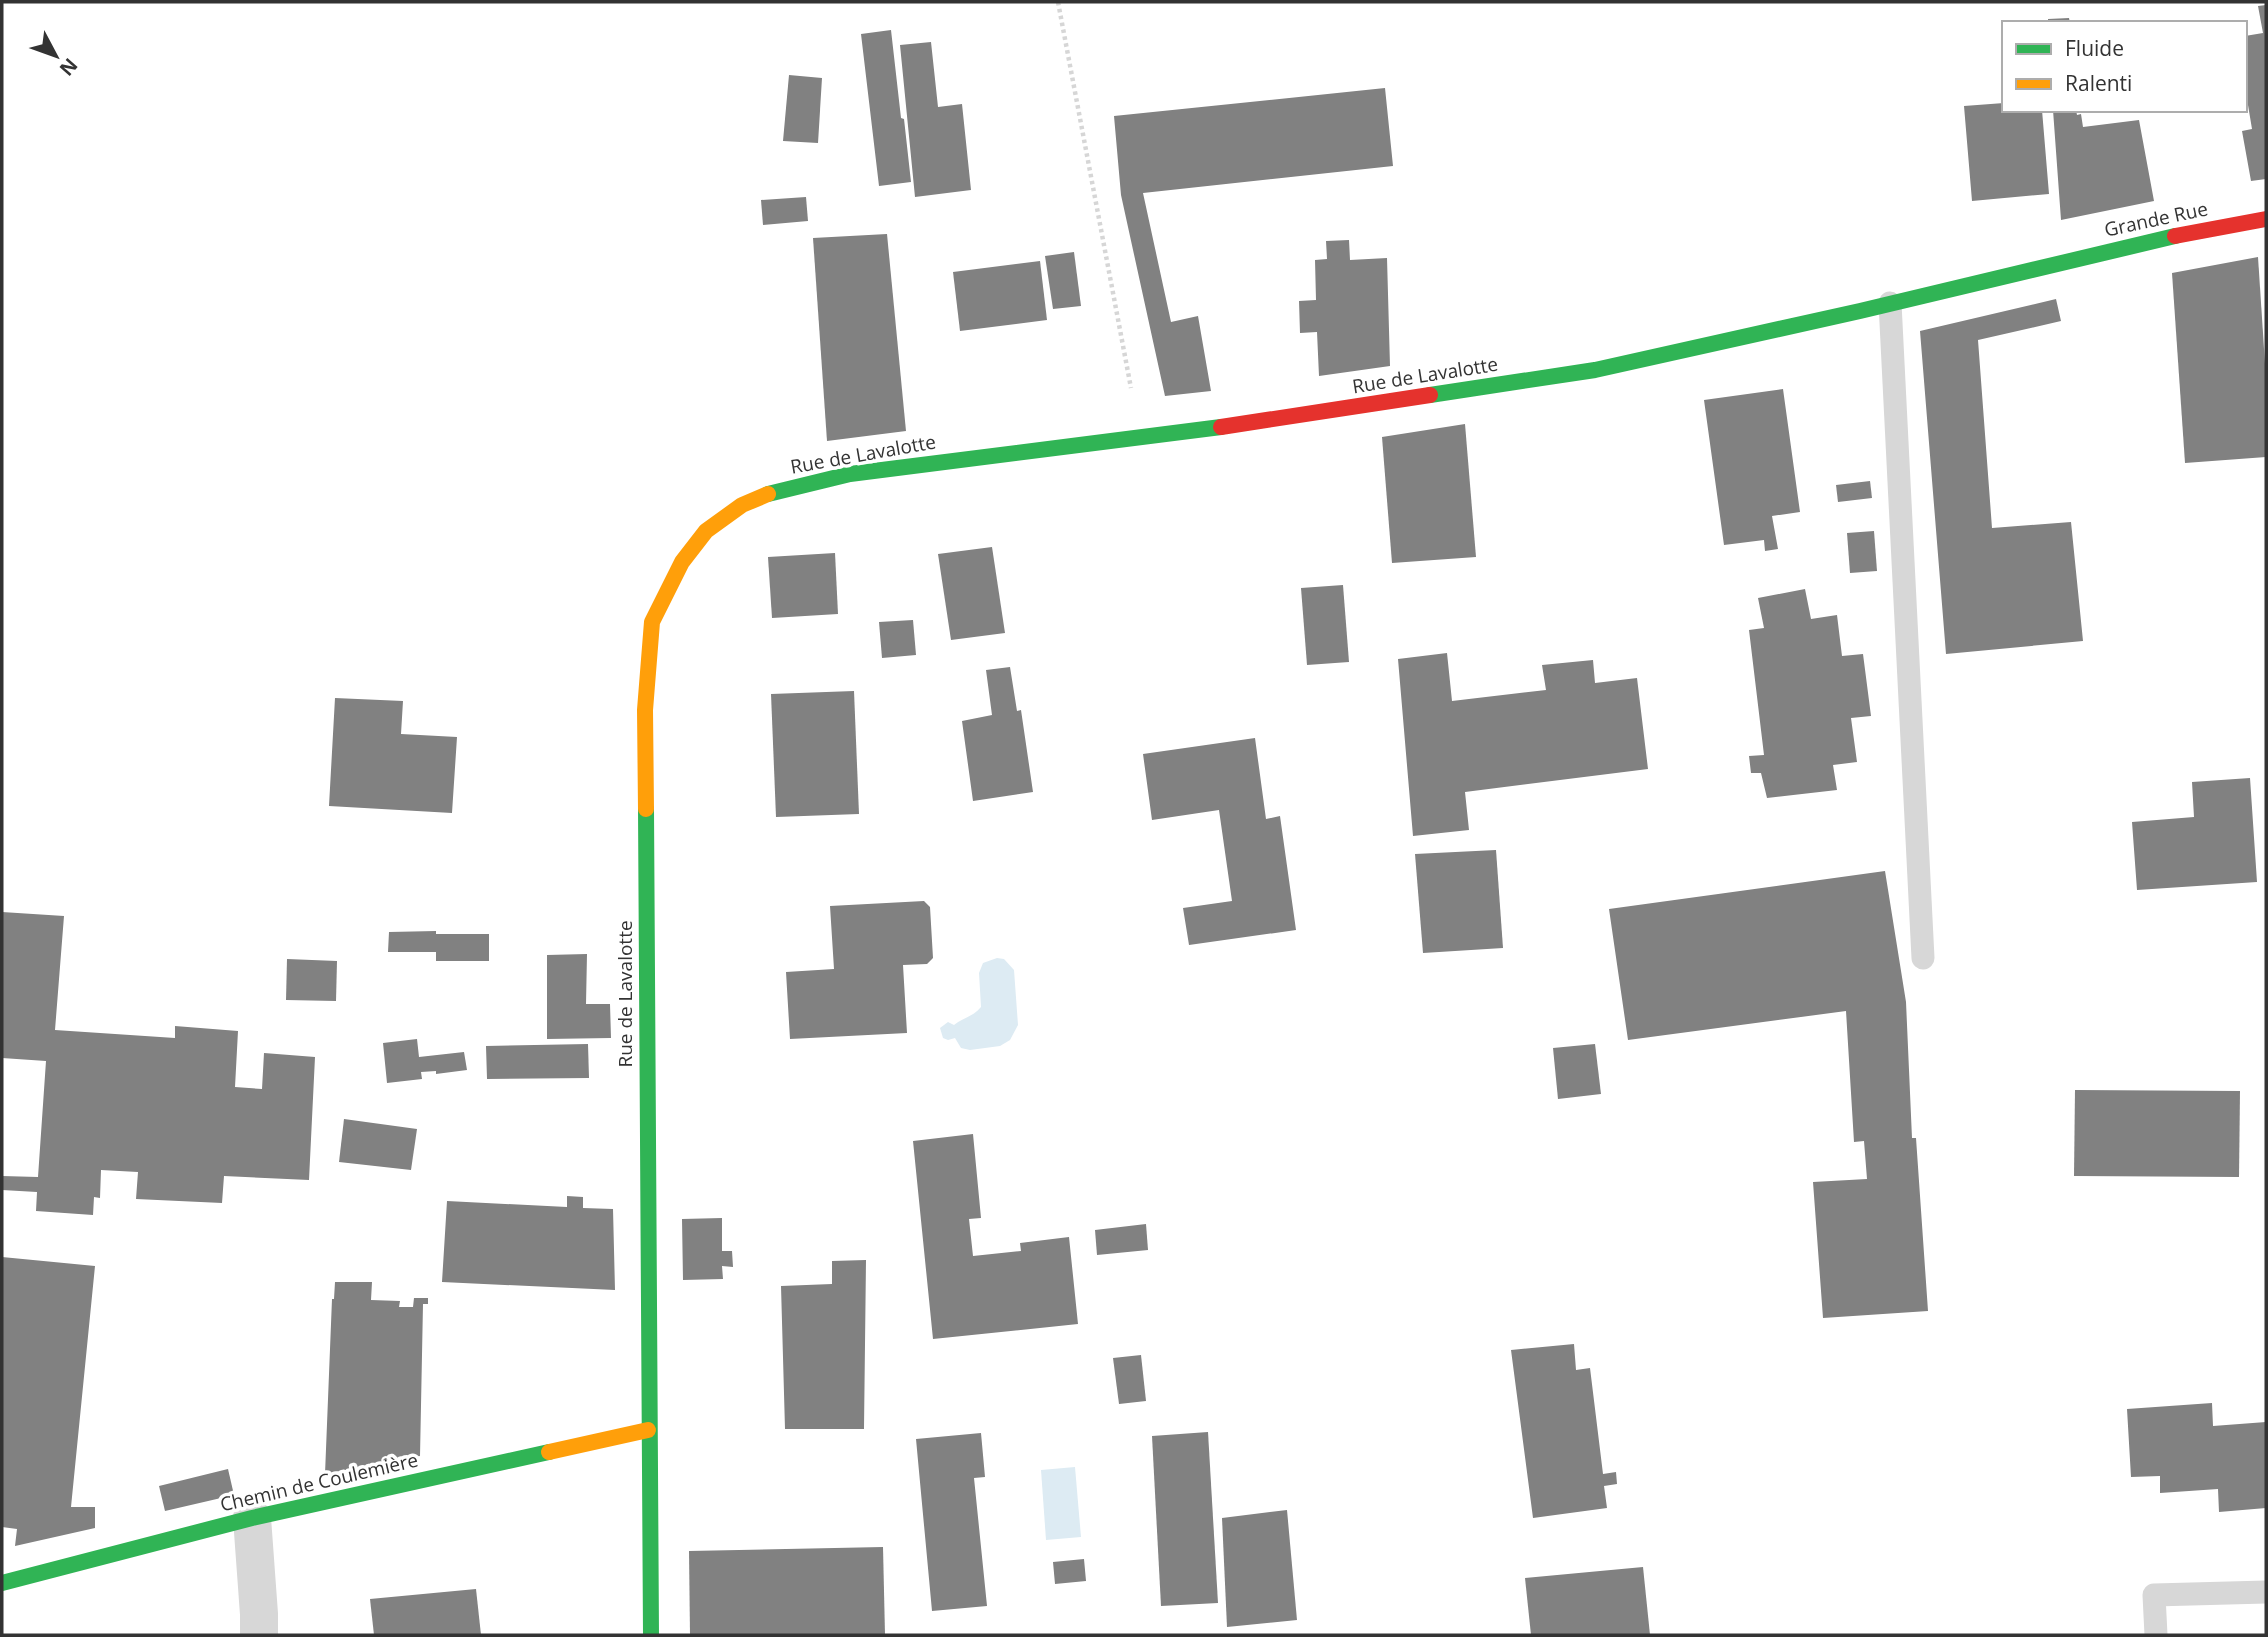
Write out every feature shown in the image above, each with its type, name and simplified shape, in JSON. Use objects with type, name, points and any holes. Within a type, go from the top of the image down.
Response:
[{"type":"street","name":"Grande Rue","points":[[2055,263],[2203,229],[2266,219]]},
{"type":"street","name":"Rue de Lavalotte","points":[[650,1635],[645,710],[652,622],[682,562],[706,531],[742,505],[778,490],[850,474],[1258,422],[1595,370],[2055,263]]},
{"type":"street","name":"Chemin de Coulemière","points":[[2,1583],[252,1518],[648,1430]]},
{"type":"street","points":[[252,1518],[260,1614],[259,1635]]},
{"type":"lane","points":[[1890,303],[1923,958]]},
{"type":"lane","points":[[2156,1635],[2154,1595],[2266,1592]]},
{"type":"path","points":[[1058,2],[1107,253],[1139,437]]},
{"type":"shaded area","points":[[997,958],[1004,959],[1014,970],[1018,1025],[1010,1040],[1000,1046],[970,1050],[961,1048],[955,1038],[943,1038],[940,1028],[948,1022],[954,1025],[981,1007],[979,973],[983,963]]},
{"type":"shaded area","points":[[1075,1467],[1081,1537],[1046,1540],[1041,1470]]},
{"type":"building","points":[[2266,5],[2266,179],[2251,181],[2242,131],[2252,129],[2247,99],[2247,36],[2263,33],[2258,6]]},
{"type":"building","points":[[2069,18],[2070,21],[2048,21]]},
{"type":"building","points":[[891,30],[911,182],[879,186],[861,34]]},
{"type":"building","points":[[931,42],[938,107],[962,104],[971,190],[915,197],[900,45]]},
{"type":"building","points":[[789,75],[822,78],[818,143],[783,141]]},
{"type":"building","points":[[1385,88],[1393,166],[1143,193],[1171,322],[1198,316],[1211,391],[1165,396],[1121,195],[1114,116]]},
{"type":"building","points":[[2002,103],[2002,112],[2042,112],[2049,194],[1972,201],[1964,106]]},
{"type":"building","points":[[2053,112],[2081,114],[2083,127],[2139,120],[2154,201],[2061,220]]},
{"type":"building","points":[[806,197],[808,221],[763,225],[761,200]]},
{"type":"building","points":[[887,234],[906,431],[827,441],[813,238]]},
{"type":"building","points":[[1349,240],[1350,260],[1387,258],[1390,366],[1319,376],[1317,332],[1300,333],[1299,301],[1316,300],[1315,260],[1327,259],[1326,241]]},
{"type":"building","points":[[1074,252],[1081,306],[1053,309],[1045,256]]},
{"type":"building","points":[[2258,257],[2266,379],[2266,457],[2185,463],[2172,273]]},
{"type":"building","points":[[1040,261],[1047,320],[960,331],[953,272]]},
{"type":"building","points":[[2056,299],[2061,321],[1978,340],[1992,528],[2071,522],[2083,641],[1946,654],[1920,331]]},
{"type":"building","points":[[1783,389],[1800,512],[1772,516],[1778,549],[1765,551],[1764,540],[1724,545],[1704,400]]},
{"type":"building","points":[[1465,424],[1476,557],[1392,563],[1382,437]]},
{"type":"building","points":[[1870,481],[1872,498],[1838,502],[1836,485]]},
{"type":"building","points":[[1874,531],[1877,571],[1850,573],[1847,533]]},
{"type":"building","points":[[992,547],[1005,633],[951,640],[938,554]]},
{"type":"building","points":[[835,553],[838,614],[772,618],[768,557]]},
{"type":"building","points":[[1343,585],[1349,662],[1307,665],[1301,588]]},
{"type":"building","points":[[1805,589],[1811,619],[1837,615],[1842,656],[1863,654],[1871,716],[1851,718],[1857,762],[1833,765],[1837,790],[1767,798],[1761,773],[1751,773],[1749,756],[1764,755],[1749,630],[1764,628],[1758,598]]},
{"type":"building","points":[[913,620],[916,655],[882,658],[879,622]]},
{"type":"building","points":[[1447,653],[1452,701],[1546,690],[1542,665],[1593,660],[1595,683],[1637,678],[1648,769],[1465,792],[1469,830],[1413,836],[1398,659]]},
{"type":"building","points":[[1010,667],[1017,711],[1021,710],[1033,792],[973,801],[962,721],[992,715],[986,670]]},
{"type":"building","points":[[854,691],[859,814],[776,817],[771,694]]},
{"type":"building","points":[[335,698],[403,701],[401,734],[457,737],[452,813],[329,806]]},
{"type":"building","points":[[1255,738],[1266,819],[1280,816],[1296,930],[1189,945],[1183,908],[1232,901],[1219,810],[1152,820],[1143,754]]},
{"type":"building","points":[[2250,778],[2257,882],[2137,890],[2132,822],[2194,817],[2192,782]]},
{"type":"building","points":[[1496,850],[1503,948],[1423,953],[1415,854]]},
{"type":"building","points":[[1885,871],[1906,1002],[1912,1138],[1916,1138],[1928,1311],[1823,1318],[1813,1182],[1867,1179],[1864,1141],[1854,1142],[1846,1011],[1628,1040],[1609,909]]},
{"type":"building","points":[[924,901],[930,907],[933,958],[927,964],[903,965],[907,1033],[790,1039],[786,972],[834,969],[830,906]]},
{"type":"building","points":[[2,912],[64,916],[55,1030],[175,1038],[175,1026],[238,1031],[235,1087],[262,1089],[264,1053],[315,1057],[309,1180],[224,1176],[222,1203],[136,1199],[138,1172],[101,1170],[100,1198],[94,1197],[93,1215],[36,1211],[37,1192],[2,1190],[2,1176],[38,1177],[46,1061],[2,1058]]},
{"type":"building","points":[[436,931],[436,934],[489,934],[489,961],[436,961],[436,952],[388,952],[389,932]]},
{"type":"building","points":[[587,954],[586,1004],[610,1004],[611,1038],[547,1039],[547,955]]},
{"type":"building","points":[[287,959],[337,961],[336,1001],[286,1000]]},
{"type":"building","points":[[417,1039],[419,1057],[464,1052],[467,1070],[436,1074],[436,1071],[421,1072],[422,1079],[387,1083],[383,1043]]},
{"type":"building","points":[[588,1044],[589,1078],[487,1079],[486,1046]]},
{"type":"building","points":[[1595,1044],[1601,1094],[1558,1099],[1553,1048]]},
{"type":"building","points":[[2075,1090],[2240,1091],[2239,1177],[2074,1176]]},
{"type":"building","points":[[344,1119],[417,1129],[411,1170],[339,1162]]},
{"type":"building","points":[[973,1134],[981,1218],[969,1219],[973,1256],[1021,1251],[1020,1243],[1069,1237],[1078,1324],[933,1339],[913,1141]]},
{"type":"building","points":[[567,1196],[583,1197],[583,1208],[613,1209],[615,1290],[442,1282],[447,1201],[567,1207]]},
{"type":"building","points":[[722,1218],[722,1251],[732,1251],[733,1267],[722,1266],[723,1279],[683,1280],[682,1219]]},
{"type":"building","points":[[1146,1224],[1148,1250],[1097,1255],[1095,1230]]},
{"type":"building","points":[[2,1257],[95,1266],[71,1507],[95,1507],[95,1528],[15,1546],[17,1529],[2,1527]]},
{"type":"building","points":[[866,1260],[864,1429],[785,1429],[781,1286],[832,1284],[832,1261]]},
{"type":"building","points":[[335,1282],[372,1282],[371,1300],[400,1301],[399,1307],[413,1307],[414,1298],[428,1298],[428,1304],[423,1304],[420,1456],[325,1474],[332,1299]]},
{"type":"building","points":[[1574,1344],[1576,1370],[1590,1368],[1603,1474],[1616,1472],[1617,1484],[1604,1486],[1607,1508],[1533,1518],[1511,1350]]},
{"type":"building","points":[[1141,1355],[1146,1401],[1119,1404],[1113,1358]]},
{"type":"building","points":[[2212,1403],[2213,1426],[2266,1422],[2266,1508],[2219,1512],[2218,1489],[2160,1493],[2160,1476],[2131,1477],[2127,1409]]},
{"type":"building","points":[[1208,1432],[1218,1603],[1161,1606],[1152,1436]]},
{"type":"building","points":[[981,1433],[985,1477],[974,1478],[987,1606],[932,1611],[916,1439]]},
{"type":"building","points":[[228,1469],[234,1495],[165,1511],[159,1486]]},
{"type":"building","points":[[1287,1510],[1297,1620],[1227,1627],[1222,1518]]},
{"type":"building","points":[[883,1547],[885,1635],[690,1635],[689,1551]]},
{"type":"building","points":[[1084,1559],[1086,1581],[1055,1584],[1053,1562]]},
{"type":"building","points":[[1643,1567],[1650,1635],[1531,1635],[1525,1578]]},
{"type":"building","points":[[476,1589],[481,1635],[374,1635],[370,1599]]},
{"type":"traffic: fast","points":[[1430,395],[1595,370],[1860,311],[2175,236]]},
{"type":"traffic: fast","points":[[768,494],[850,474],[1221,427]]},
{"type":"traffic: fast","points":[[646,809],[651,1635]]},
{"type":"traffic: fast","points":[[2,1583],[252,1518],[549,1452]]},
{"type":"traffic: slow","points":[[646,809],[645,710],[652,622],[682,562],[706,531],[742,505],[768,494]]},
{"type":"traffic: slow","points":[[549,1452],[648,1430]]},
{"type":"traffic: jam","points":[[2175,236],[2266,219]]},
{"type":"traffic: jam","points":[[1221,427],[1430,395]]}]
